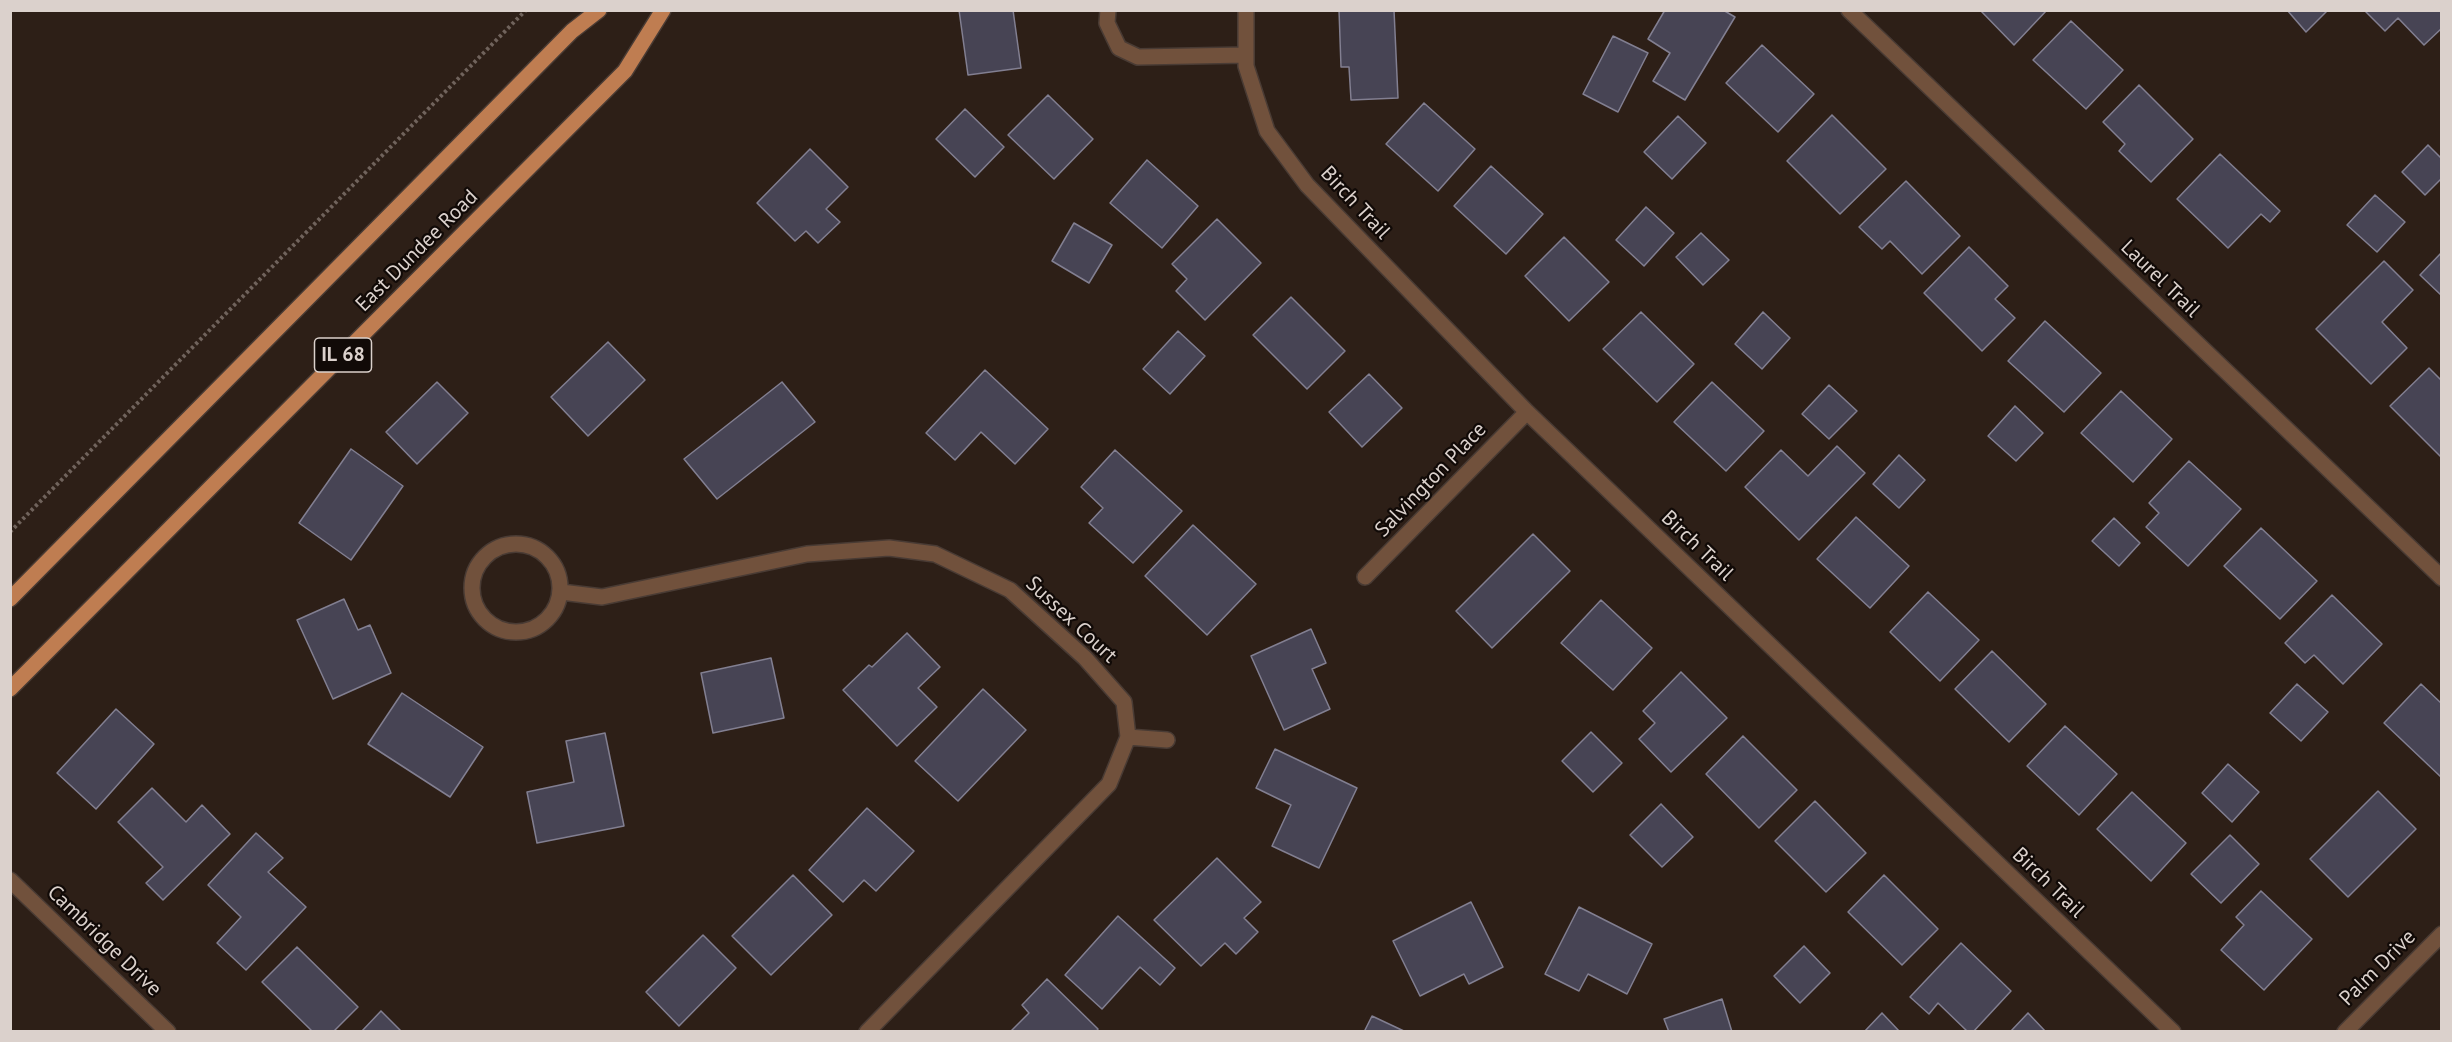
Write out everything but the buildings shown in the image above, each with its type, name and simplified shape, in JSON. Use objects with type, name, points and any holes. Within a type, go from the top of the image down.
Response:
[{"type":"main road","name":"East Dundee Road","points":[[10,599],[572,31],[599,10]]},
{"type":"main road","name":"East Dundee Road","points":[[10,689],[625,71],[663,10]]},
{"type":"street","points":[[1107,10],[1107,23],[1119,48],[1138,57],[1246,55]]},
{"type":"street","name":"Birch Trail","points":[[1246,10],[1246,66],[1267,131],[1306,185],[1527,412],[2173,1032]]},
{"type":"street","name":"Laurel Trail","points":[[1849,10],[2442,578]]},
{"type":"street","name":"Salvington Place","points":[[1365,577],[1527,412]]},
{"type":"street","points":[[513,544],[528,545],[541,551],[552,562],[559,577],[561,592],[552,614],[541,625],[527,631],[513,632],[498,629],[480,614],[474,600],[473,579],[481,562],[492,552],[513,544]]},
{"type":"street","name":"Sussex Court","points":[[561,592],[602,597],[807,554],[889,548],[935,554],[1010,590],[1085,658],[1124,702],[1128,737],[1109,784],[867,1032]]},
{"type":"street","points":[[1128,737],[1167,740]]},
{"type":"street","name":"Cambridge Drive","points":[[10,880],[168,1032]]},
{"type":"street","name":"Palm Drive","points":[[2345,1032],[2442,934]]},
{"type":"path","points":[[10,532],[526,10]]}]
